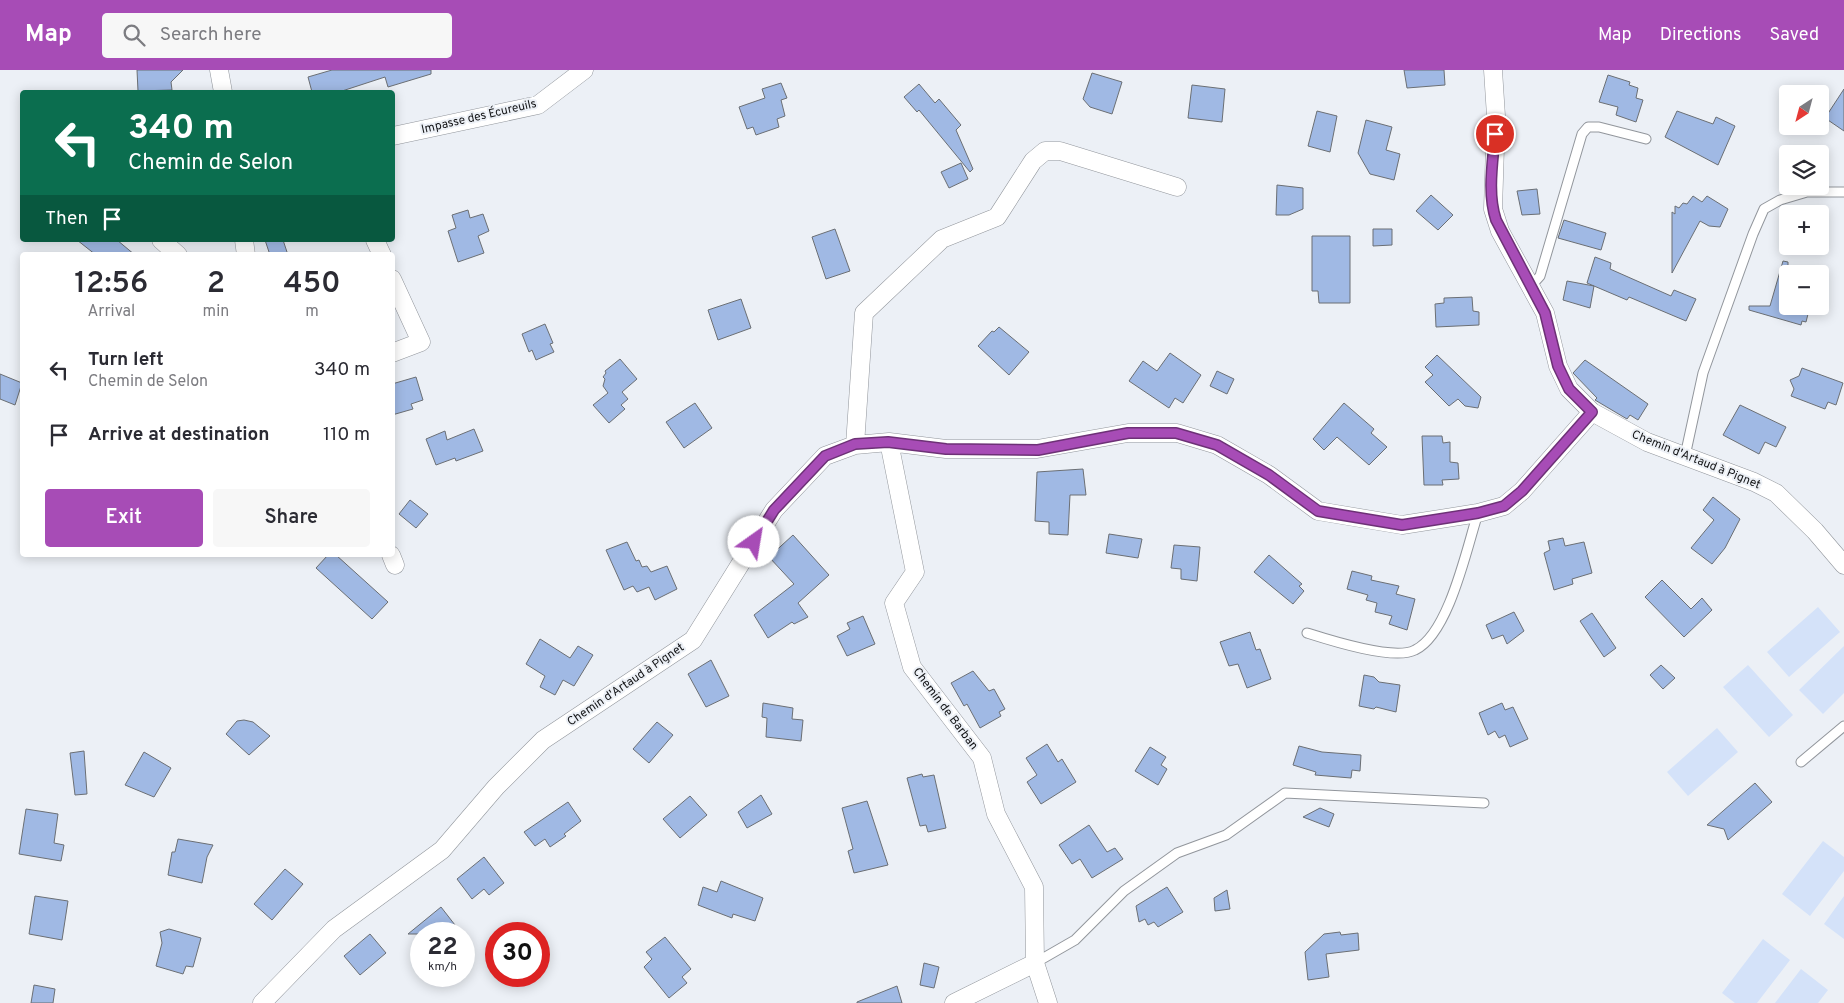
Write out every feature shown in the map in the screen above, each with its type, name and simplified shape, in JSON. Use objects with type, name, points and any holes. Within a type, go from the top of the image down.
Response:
[{"type":"street","points":[[219,70],[223,90]]},
{"type":"street","name":"Impasse des Écureuils","points":[[395,136],[538,105],[584,70]]},
{"type":"street","points":[[1493,70],[1496,116],[1493,209],[1500,231],[1545,313],[1558,366],[1569,389],[1592,412]]},
{"type":"street","points":[[855,444],[864,313],[942,239],[997,217],[1033,161],[1045,150],[1060,151],[1177,187]]},
{"type":"street","points":[[163,242],[175,252]]},
{"type":"street","points":[[395,286],[421,342],[395,352]]},
{"type":"street","name":"Chemin d'Artaud à Pignet","points":[[262,1003],[334,930],[442,850],[496,787],[543,740],[693,640],[774,510],[825,456],[855,444],[888,442],[946,449],[1038,450],[1128,433],[1176,433],[1217,445],[1269,475],[1318,511],[1402,525],[1478,513],[1504,506],[1522,491],[1592,412],[1647,442],[1754,482],[1776,493],[1814,531],[1844,565]]},
{"type":"street","name":"Chemin de Barban","points":[[888,442],[914,572],[894,603],[896,612],[912,667],[982,758],[996,814],[1034,886],[1035,963],[1048,1003]]},
{"type":"street","points":[[954,1003],[1035,963]]},
{"type":"lane","points":[[1531,286],[1540,276],[1582,134],[1588,127],[1599,127],[1646,140]]},
{"type":"lane","points":[[1685,456],[1703,373],[1753,234],[1764,209],[1780,200],[1807,192],[1844,192]]},
{"type":"lane","points":[[1306,633],[1348,646],[1376,650],[1414,651],[1429,640],[1446,612],[1478,513]]},
{"type":"lane","points":[[1801,762],[1844,726]]},
{"type":"lane","points":[[1035,963],[1074,940],[1124,891],[1177,853],[1226,835],[1285,793],[1484,803]]},
{"type":"shaded area","points":[[1818,607],[1840,632],[1789,677],[1767,652]]},
{"type":"shaded area","points":[[1844,646],[1844,693],[1823,714],[1799,690]]},
{"type":"shaded area","points":[[1748,665],[1793,715],[1769,737],[1723,687]]},
{"type":"shaded area","points":[[1717,728],[1738,752],[1688,796],[1667,772]]},
{"type":"shaded area","points":[[1823,841],[1844,857],[1844,871],[1810,916],[1782,894]]},
{"type":"shaded area","points":[[1844,896],[1844,939],[1824,924]]},
{"type":"shaded area","points":[[1763,939],[1790,960],[1757,1003],[1735,1003],[1722,993]]},
{"type":"shaded area","points":[[1801,969],[1828,990],[1818,1003],[1775,1003]]},
{"type":"building","points":[[137,70],[183,70],[171,82],[172,90],[138,90]]},
{"type":"building","points":[[332,70],[431,70],[431,74],[388,87],[385,77],[345,90],[311,90],[308,77]]},
{"type":"building","points":[[1404,70],[1444,70],[1445,85],[1407,88]]},
{"type":"building","points":[[1092,73],[1122,82],[1112,114],[1090,107],[1083,99]]},
{"type":"building","points":[[1608,75],[1630,82],[1629,85],[1638,88],[1636,98],[1643,100],[1636,122],[1616,115],[1618,107],[1599,102]]},
{"type":"building","points":[[781,83],[787,98],[781,100],[785,116],[777,119],[779,127],[756,135],[753,127],[747,129],[739,107],[765,98],[762,89]]},
{"type":"building","points":[[919,84],[935,103],[939,99],[961,125],[956,130],[973,169],[970,172],[919,110],[917,112],[904,97]]},
{"type":"building","points":[[1192,85],[1225,89],[1222,122],[1188,118]]},
{"type":"building","points":[[1844,89],[1844,131],[1829,121],[1829,112]]},
{"type":"building","points":[[1317,111],[1337,116],[1330,152],[1308,146]]},
{"type":"building","points":[[1677,111],[1713,124],[1716,117],[1735,126],[1718,165],[1665,137]]},
{"type":"building","points":[[1366,120],[1392,127],[1386,150],[1400,154],[1394,180],[1370,174],[1358,153]]},
{"type":"building","points":[[961,163],[968,179],[949,188],[941,172]]},
{"type":"building","points":[[1277,185],[1303,188],[1303,209],[1289,215],[1276,215]]},
{"type":"building","points":[[1537,189],[1540,214],[1522,215],[1517,191]]},
{"type":"building","points":[[1431,195],[1453,215],[1438,230],[1416,211]]},
{"type":"building","points":[[1693,196],[1702,202],[1707,196],[1728,209],[1720,227],[1709,226],[1700,221],[1672,273],[1672,212],[1675,214],[1675,206],[1679,208],[1683,203],[1687,204]]},
{"type":"building","points":[[468,210],[470,218],[483,214],[489,231],[478,236],[484,253],[458,262],[448,231],[456,228],[452,215]]},
{"type":"building","points":[[1564,220],[1606,233],[1601,250],[1558,238]]},
{"type":"building","points":[[835,229],[850,271],[826,279],[812,237]]},
{"type":"building","points":[[1373,229],[1392,229],[1392,245],[1373,246]]},
{"type":"building","points":[[1312,236],[1350,236],[1350,303],[1319,303],[1318,291],[1312,291]]},
{"type":"building","points":[[80,242],[119,242],[131,252],[92,252]]},
{"type":"building","points":[[266,242],[284,242],[287,252],[269,252]]},
{"type":"building","points":[[1595,257],[1611,263],[1610,269],[1671,296],[1674,290],[1696,299],[1686,321],[1629,297],[1627,300],[1587,283]]},
{"type":"building","points":[[1783,261],[1788,262],[1788,265],[1782,265]]},
{"type":"building","points":[[1779,275],[1779,315],[1808,315],[1806,322],[1802,321],[1801,325],[1749,310],[1749,306],[1770,306]]},
{"type":"building","points":[[1567,281],[1594,286],[1590,308],[1563,300]]},
{"type":"building","points":[[1472,297],[1473,311],[1479,312],[1479,325],[1436,327],[1435,304],[1444,303],[1444,298]]},
{"type":"building","points":[[741,299],[751,328],[718,340],[708,310]]},
{"type":"building","points":[[545,324],[553,343],[550,344],[554,352],[536,360],[532,350],[529,352],[522,334]]},
{"type":"building","points":[[999,327],[1029,352],[1009,375],[978,346],[992,331],[994,332]]},
{"type":"building","points":[[1170,353],[1201,375],[1183,403],[1175,398],[1169,408],[1129,381],[1143,361],[1157,371]]},
{"type":"building","points":[[1437,355],[1481,397],[1478,408],[1465,406],[1458,399],[1449,406],[1425,382],[1433,375],[1425,367]]},
{"type":"building","points":[[620,359],[637,379],[622,392],[628,399],[621,405],[625,409],[609,423],[593,405],[608,393],[603,386],[605,371]]},
{"type":"building","points":[[1585,360],[1648,404],[1638,420],[1630,415],[1627,419],[1595,400],[1597,398],[1573,373]]},
{"type":"building","points":[[1802,368],[1843,383],[1836,405],[1828,402],[1825,409],[1791,396],[1794,389],[1790,380],[1799,376]]},
{"type":"building","points":[[1217,371],[1234,379],[1227,394],[1210,386]]},
{"type":"building","points":[[0,374],[20,382],[20,389],[15,405],[0,399]]},
{"type":"building","points":[[416,377],[423,400],[411,404],[413,409],[395,414],[395,383]]},
{"type":"building","points":[[695,403],[712,428],[684,448],[666,422]]},
{"type":"building","points":[[1344,403],[1374,429],[1371,433],[1387,447],[1369,465],[1337,437],[1324,450],[1313,439]]},
{"type":"building","points":[[1740,405],[1786,427],[1776,447],[1765,442],[1759,454],[1723,435]]},
{"type":"building","points":[[474,429],[483,451],[456,461],[455,458],[436,465],[426,439],[445,431],[447,440]]},
{"type":"building","points":[[1422,436],[1442,436],[1443,443],[1450,442],[1450,462],[1458,463],[1459,479],[1442,480],[1443,485],[1424,485]]},
{"type":"building","points":[[1083,469],[1086,495],[1070,495],[1068,535],[1049,534],[1049,522],[1035,521],[1037,472]]},
{"type":"building","points":[[1713,497],[1740,519],[1725,548],[1712,564],[1691,548],[1714,520],[1703,510]]},
{"type":"building","points":[[410,500],[428,514],[416,528],[399,514]]},
{"type":"building","points":[[1109,534],[1142,539],[1138,558],[1106,553]]},
{"type":"building","points":[[793,535],[829,575],[798,603],[808,617],[794,624],[792,622],[768,638],[754,615],[794,584],[769,557]]},
{"type":"building","points":[[1563,538],[1565,546],[1584,542],[1592,573],[1572,579],[1573,584],[1554,590],[1544,553],[1550,550],[1548,541]]},
{"type":"building","points":[[627,542],[636,561],[639,560],[642,567],[647,566],[651,572],[667,566],[677,589],[655,600],[649,587],[637,592],[633,586],[624,590],[606,550]]},
{"type":"building","points":[[1174,545],[1200,547],[1197,581],[1181,579],[1181,569],[1171,568]]},
{"type":"building","points":[[1269,555],[1302,584],[1299,586],[1304,591],[1293,604],[1254,572]]},
{"type":"building","points":[[326,557],[338,557],[388,602],[372,619],[316,568]]},
{"type":"building","points":[[1352,571],[1372,576],[1371,580],[1399,586],[1396,594],[1415,599],[1407,630],[1389,624],[1392,616],[1375,612],[1377,603],[1366,600],[1368,595],[1347,589]]},
{"type":"building","points":[[1662,580],[1691,609],[1702,598],[1712,610],[1684,637],[1645,597]]},
{"type":"building","points":[[1514,612],[1524,631],[1507,644],[1503,635],[1492,639],[1486,625]]},
{"type":"building","points":[[1592,613],[1616,648],[1604,657],[1580,621]]},
{"type":"building","points":[[863,616],[875,644],[847,656],[837,636],[850,629],[847,623]]},
{"type":"building","points":[[1250,632],[1256,650],[1260,649],[1271,679],[1247,688],[1238,664],[1229,666],[1220,642]]},
{"type":"building","points":[[540,639],[570,658],[578,646],[593,655],[574,686],[563,680],[555,695],[540,687],[545,676],[526,664]]},
{"type":"building","points":[[711,660],[729,696],[706,707],[688,674]]},
{"type":"building","points":[[1661,665],[1675,678],[1663,689],[1650,675]]},
{"type":"building","points":[[973,671],[989,691],[994,689],[1005,709],[999,712],[1001,716],[980,728],[967,704],[964,706],[951,683]]},
{"type":"building","points":[[1364,675],[1374,677],[1379,682],[1400,685],[1396,712],[1376,707],[1374,709],[1359,706]]},
{"type":"building","points":[[763,703],[793,708],[792,719],[803,720],[801,741],[766,737],[767,718],[762,717]]},
{"type":"building","points":[[1502,703],[1505,710],[1513,707],[1528,739],[1510,747],[1505,735],[1499,738],[1495,731],[1488,735],[1479,713]]},
{"type":"building","points":[[237,721],[253,722],[270,736],[249,755],[226,734]]},
{"type":"building","points":[[657,722],[673,735],[649,763],[633,749]]},
{"type":"building","points":[[1047,744],[1058,762],[1062,759],[1076,782],[1041,804],[1027,782],[1037,775],[1026,758]]},
{"type":"building","points":[[1299,746],[1322,752],[1361,755],[1360,771],[1352,770],[1351,778],[1315,775],[1316,772],[1293,765]]},
{"type":"building","points":[[1150,747],[1166,757],[1161,765],[1167,769],[1158,785],[1135,771]]},
{"type":"building","points":[[84,751],[87,794],[75,795],[70,753]]},
{"type":"building","points":[[144,752],[171,768],[154,797],[125,785]]},
{"type":"building","points":[[922,774],[923,777],[934,775],[946,828],[928,832],[926,825],[920,826],[907,778]]},
{"type":"building","points":[[1755,783],[1772,802],[1728,840],[1724,829],[1707,825]]},
{"type":"building","points":[[761,795],[772,814],[747,828],[738,812]]},
{"type":"building","points":[[690,796],[707,815],[680,838],[663,819]]},
{"type":"building","points":[[867,801],[888,865],[854,873],[848,851],[853,849],[842,808]]},
{"type":"building","points":[[568,802],[581,821],[564,834],[566,836],[550,847],[545,839],[535,846],[524,832]]},
{"type":"building","points":[[1320,808],[1334,814],[1329,827],[1303,817]]},
{"type":"building","points":[[26,809],[58,814],[54,843],[64,845],[61,861],[19,854]]},
{"type":"building","points":[[1089,825],[1107,852],[1115,848],[1123,859],[1092,878],[1080,859],[1072,864],[1059,845]]},
{"type":"building","points":[[178,839],[213,845],[207,857],[202,883],[168,875],[172,852],[175,852]]},
{"type":"building","points":[[484,857],[504,883],[489,895],[484,889],[472,899],[457,879]]},
{"type":"building","points":[[285,869],[303,884],[272,920],[254,904]]},
{"type":"building","points":[[721,881],[763,898],[755,921],[733,914],[732,918],[698,905],[703,887],[717,892]]},
{"type":"building","points":[[1167,887],[1183,912],[1158,927],[1154,922],[1148,925],[1145,919],[1139,922],[1136,906]]},
{"type":"building","points":[[1227,890],[1230,909],[1215,911],[1214,898]]},
{"type":"building","points":[[35,896],[68,901],[62,940],[29,934]]},
{"type":"building","points":[[441,907],[453,922],[423,922]]},
{"type":"building","points":[[169,929],[201,938],[193,967],[186,966],[183,974],[156,966],[162,943],[160,932]]},
{"type":"building","points":[[1340,932],[1341,935],[1358,933],[1359,950],[1326,954],[1329,977],[1308,980],[1305,952],[1324,934]]},
{"type":"building","points":[[370,934],[386,953],[360,975],[344,956]]},
{"type":"building","points":[[665,937],[691,969],[682,977],[687,983],[669,998],[644,967],[652,959],[646,952]]},
{"type":"building","points":[[924,963],[939,967],[934,988],[920,985]]},
{"type":"building","points":[[34,985],[55,989],[53,1003],[31,1003]]},
{"type":"building","points":[[897,986],[902,1003],[857,1003],[857,1002]]},
{"type":"route","points":[[754,542],[774,510],[825,456],[855,444],[888,442],[946,449],[1038,450],[1128,433],[1176,433],[1217,445],[1269,475],[1318,511],[1402,525],[1478,513],[1504,506],[1522,491],[1592,412],[1569,389],[1558,366],[1545,313],[1500,231],[1496,220],[1493,209],[1492,186],[1495,134]]}]
